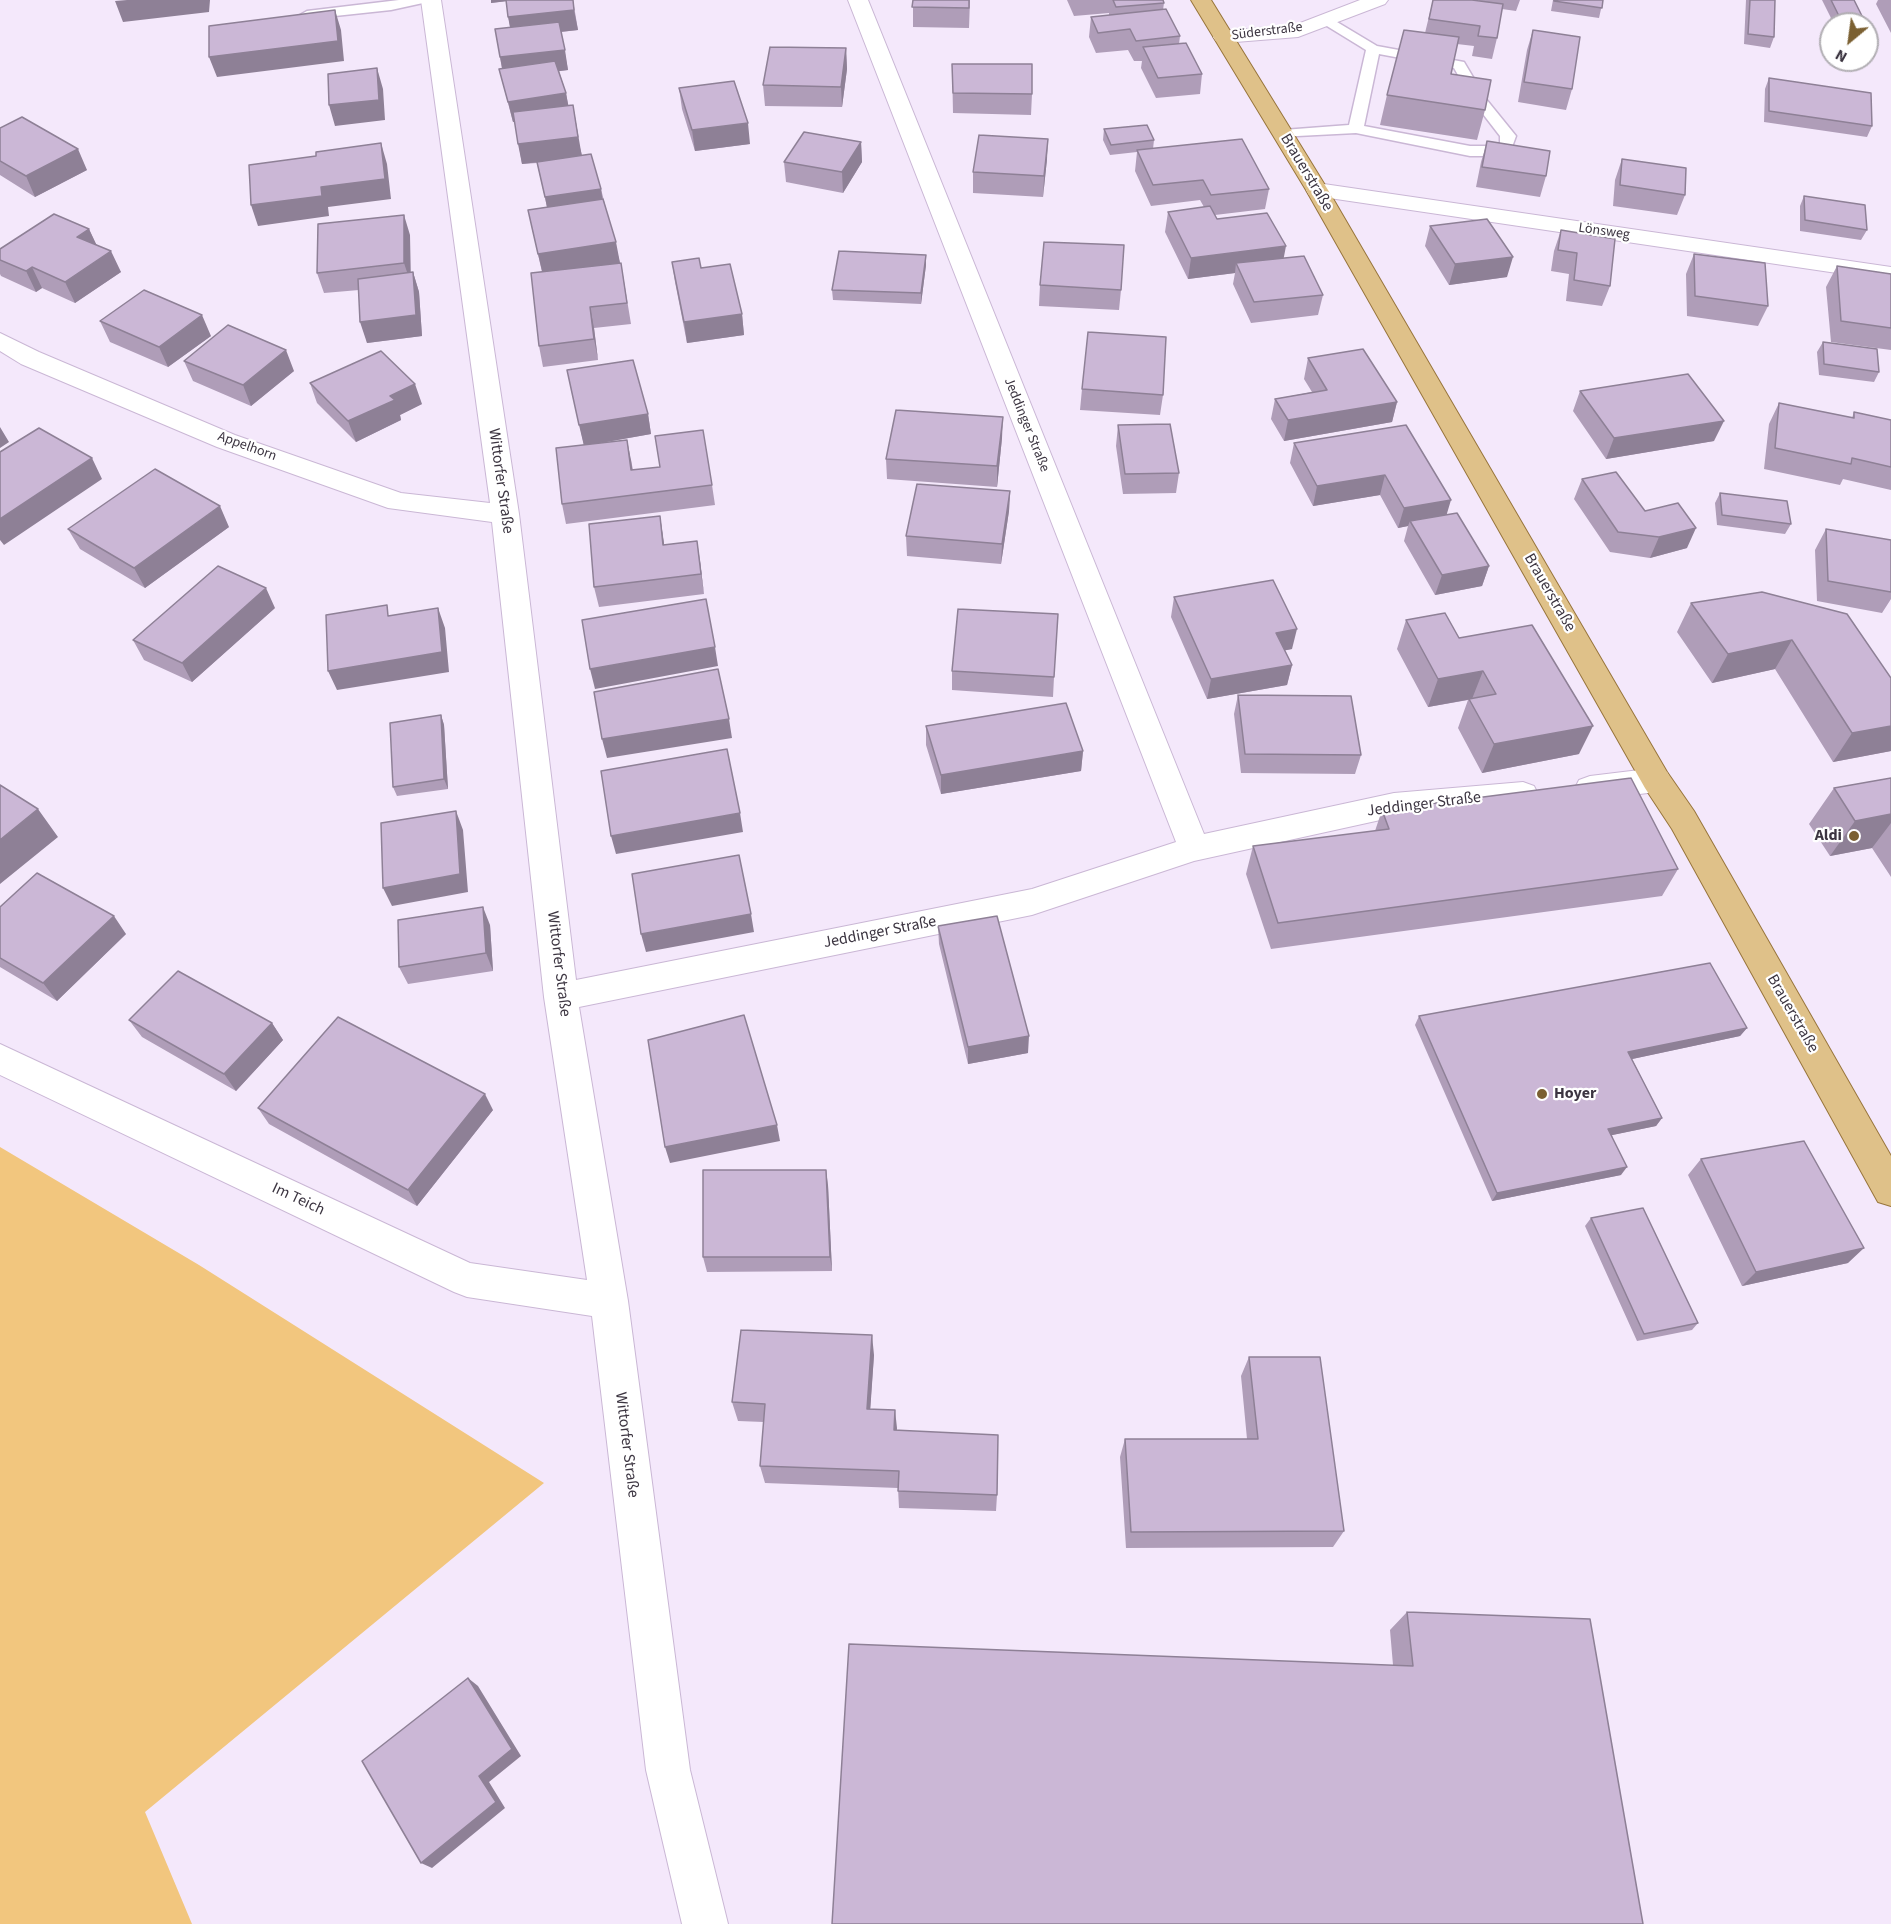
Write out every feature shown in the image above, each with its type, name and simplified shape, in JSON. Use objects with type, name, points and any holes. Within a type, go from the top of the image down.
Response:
[{"type":"main road","name":"Brauerstraße","points":[[1201,0],[1317,190],[1656,780],[1683,820],[1891,1190]]},
{"type":"street","name":"Wittorfer Straße","points":[[431,0],[506,514],[561,997],[609,1301],[668,1770],[705,1924]]},
{"type":"street","name":"Jeddinger Straße","points":[[858,0],[1194,849]]},
{"type":"street","name":"Süderstraße","points":[[1223,37],[1298,31],[1378,0]]},
{"type":"street","name":"Lönsweg","points":[[1317,190],[1891,274]]},
{"type":"street","name":"Appelhorn","points":[[0,341],[30,358],[226,441],[398,502],[506,514]]},
{"type":"street","name":"Jeddinger Straße","points":[[561,997],[1032,902],[1194,849],[1394,805],[1560,791],[1656,780]]},
{"type":"street","name":"Im Teich","points":[[0,1059],[467,1280],[609,1301]]},
{"type":"lane","points":[[297,16],[391,6],[418,0]]},
{"type":"lane","points":[[1283,134],[1356,129],[1470,151],[1494,151],[1507,144],[1508,136],[1480,101],[1459,65],[1373,49],[1326,20]]},
{"type":"lane","points":[[1356,129],[1373,49]]},
{"type":"shaded area","points":[[0,1147],[199,1265],[544,1483],[145,1812],[192,1924],[0,1924]]},
{"type":"building","points":[[506,0],[573,0],[574,10],[508,17]]},
{"type":"building","points":[[913,0],[969,0],[969,8],[912,7]]},
{"type":"building","points":[[1113,0],[1163,0],[1164,3],[1116,7]]},
{"type":"building","points":[[1433,0],[1472,0],[1503,4],[1497,38],[1478,36],[1480,26],[1429,19]]},
{"type":"building","points":[[1554,0],[1603,0],[1602,8]]},
{"type":"building","points":[[1750,0],[1775,0],[1774,37],[1748,34]]},
{"type":"building","points":[[1831,0],[1854,0],[1860,12],[1837,12]]},
{"type":"building","points":[[1166,9],[1180,36],[1136,41],[1130,29],[1098,33],[1091,17]]},
{"type":"building","points":[[335,10],[338,41],[209,57],[209,26]]},
{"type":"building","points":[[559,22],[565,50],[500,57],[495,29]]},
{"type":"building","points":[[1404,30],[1459,37],[1451,74],[1491,80],[1485,110],[1387,95]]},
{"type":"building","points":[[1533,30],[1580,37],[1572,89],[1524,82]]},
{"type":"building","points":[[1186,43],[1202,74],[1158,78],[1143,47]]},
{"type":"building","points":[[770,47],[846,48],[841,87],[763,85]]},
{"type":"building","points":[[555,61],[566,93],[508,102],[499,69]]},
{"type":"building","points":[[952,64],[1032,64],[1032,94],[953,93]]},
{"type":"building","points":[[377,68],[379,100],[329,105],[328,74]]},
{"type":"building","points":[[1769,78],[1871,93],[1872,126],[1769,111]]},
{"type":"building","points":[[734,81],[748,123],[692,130],[679,88]]},
{"type":"building","points":[[573,105],[578,137],[518,144],[513,112]]},
{"type":"building","points":[[22,117],[78,149],[26,176],[0,161],[0,128]]},
{"type":"building","points":[[1147,125],[1154,140],[1111,145],[1104,129]]},
{"type":"building","points":[[804,132],[861,142],[842,172],[784,162]]},
{"type":"building","points":[[979,135],[1048,139],[1044,176],[973,172]]},
{"type":"building","points":[[1242,139],[1269,189],[1211,195],[1203,180],[1153,185],[1137,150]]},
{"type":"building","points":[[1487,141],[1550,151],[1546,176],[1482,167]]},
{"type":"building","points":[[381,143],[385,179],[321,187],[322,196],[251,205],[249,165],[316,156],[316,152]]},
{"type":"building","points":[[591,154],[601,189],[545,197],[537,162]]},
{"type":"building","points":[[1622,159],[1686,168],[1685,195],[1620,185]]},
{"type":"building","points":[[1804,196],[1865,205],[1867,230],[1805,220]]},
{"type":"building","points":[[603,199],[616,242],[538,254],[528,210]]},
{"type":"building","points":[[1210,206],[1217,219],[1267,213],[1286,246],[1191,258],[1168,212]]},
{"type":"building","points":[[54,214],[89,229],[77,237],[111,251],[65,282],[32,267],[26,271],[0,260],[0,249]]},
{"type":"building","points":[[404,215],[404,263],[317,273],[318,224]]},
{"type":"building","points":[[1487,219],[1513,257],[1455,264],[1430,226]]},
{"type":"building","points":[[1561,230],[1615,239],[1610,286],[1574,280],[1577,253],[1558,250]]},
{"type":"building","points":[[1044,242],[1124,245],[1121,290],[1040,285]]},
{"type":"building","points":[[839,251],[926,255],[921,293],[832,290]]},
{"type":"building","points":[[1694,254],[1765,263],[1768,306],[1695,296]]},
{"type":"building","points":[[1304,256],[1323,295],[1254,302],[1236,263]]},
{"type":"building","points":[[699,258],[701,268],[730,264],[742,314],[684,322],[672,262]]},
{"type":"building","points":[[621,263],[627,303],[590,307],[594,339],[539,346],[531,273]]},
{"type":"building","points":[[1837,266],[1891,274],[1891,328],[1841,321]]},
{"type":"building","points":[[413,272],[416,315],[360,322],[358,279]]},
{"type":"building","points":[[144,290],[202,315],[159,347],[100,321]]},
{"type":"building","points":[[228,325],[286,350],[243,385],[184,361]]},
{"type":"building","points":[[1088,332],[1166,337],[1163,395],[1082,389]]},
{"type":"building","points":[[1823,342],[1877,349],[1879,372],[1824,364]]},
{"type":"building","points":[[1363,349],[1397,402],[1288,420],[1275,399],[1327,390],[1308,358]]},
{"type":"building","points":[[381,351],[415,384],[390,396],[395,400],[348,421],[310,383]]},
{"type":"building","points":[[633,360],[648,414],[579,425],[567,370]]},
{"type":"building","points":[[1688,374],[1724,421],[1614,438],[1580,391]]},
{"type":"building","points":[[1779,403],[1854,418],[1854,412],[1891,420],[1891,467],[1852,458],[1851,464],[1775,448]]},
{"type":"building","points":[[896,410],[1003,417],[997,466],[886,459]]},
{"type":"building","points":[[1170,424],[1179,473],[1125,474],[1118,425]]},
{"type":"building","points":[[1406,425],[1451,500],[1404,508],[1385,475],[1317,486],[1294,443]]},
{"type":"building","points":[[39,428],[92,458],[0,519],[0,452]]},
{"type":"building","points":[[703,430],[712,485],[562,504],[556,448],[627,440],[631,470],[660,467],[655,436]]},
{"type":"building","points":[[155,469],[220,506],[134,568],[68,529]]},
{"type":"building","points":[[1616,472],[1645,511],[1678,503],[1696,528],[1659,537],[1618,532],[1582,479]]},
{"type":"building","points":[[917,484],[1010,491],[1002,544],[906,536]]},
{"type":"building","points":[[1720,493],[1787,501],[1791,524],[1722,515]]},
{"type":"building","points":[[1457,513],[1489,566],[1442,575],[1410,521]]},
{"type":"building","points":[[660,516],[663,545],[697,541],[701,574],[594,587],[589,524]]},
{"type":"building","points":[[1826,529],[1891,540],[1891,592],[1828,581]]},
{"type":"building","points":[[218,566],[266,588],[182,663],[133,640]]},
{"type":"building","points":[[1273,580],[1297,629],[1276,633],[1292,665],[1211,679],[1174,597]]},
{"type":"building","points":[[1762,592],[1847,614],[1891,678],[1891,726],[1852,733],[1792,640],[1728,654],[1691,603]]},
{"type":"building","points":[[706,599],[715,647],[590,669],[582,620]]},
{"type":"building","points":[[387,605],[388,616],[438,608],[442,652],[328,671],[326,615]]},
{"type":"building","points":[[958,609],[1058,614],[1054,677],[952,671]]},
{"type":"building","points":[[1445,613],[1459,638],[1532,625],[1593,726],[1494,744],[1469,699],[1496,694],[1483,671],[1438,679],[1406,620]]},
{"type":"building","points":[[718,669],[729,719],[602,739],[594,692]]},
{"type":"building","points":[[1238,695],[1351,696],[1361,755],[1245,754]]},
{"type":"building","points":[[1066,703],[1083,751],[941,775],[926,726]]},
{"type":"building","points":[[441,715],[444,779],[393,787],[390,723]]},
{"type":"building","points":[[727,749],[740,813],[611,836],[601,771]]},
{"type":"building","points":[[1631,778],[1678,869],[1278,923],[1253,846],[1389,829],[1382,810]]},
{"type":"building","points":[[1891,778],[1891,814],[1855,821],[1834,788]]},
{"type":"building","points":[[0,785],[38,809],[0,840]]},
{"type":"building","points":[[456,811],[460,874],[383,888],[381,823]]},
{"type":"building","points":[[739,855],[751,914],[641,934],[632,874]]},
{"type":"building","points":[[37,873],[114,916],[43,983],[0,958],[0,907]]},
{"type":"building","points":[[483,907],[486,953],[399,967],[398,920]]},
{"type":"building","points":[[997,916],[1029,1036],[968,1047],[938,926]]},
{"type":"building","name":"Hoyer","points":[[1710,963],[1747,1028],[1628,1052],[1662,1118],[1608,1129],[1627,1167],[1497,1193],[1419,1016]]},
{"type":"building","points":[[178,971],[272,1023],[224,1074],[129,1020]]},
{"type":"building","points":[[744,1015],[777,1125],[665,1147],[648,1040]]},
{"type":"building","points":[[338,1017],[485,1094],[408,1190],[258,1108]]},
{"type":"building","points":[[1804,1141],[1864,1248],[1756,1272],[1701,1159]]},
{"type":"building","points":[[703,1170],[826,1170],[830,1257],[703,1257]]},
{"type":"building","points":[[1643,1208],[1698,1323],[1644,1334],[1591,1218]]},
{"type":"building","points":[[741,1330],[872,1335],[867,1409],[895,1410],[894,1430],[998,1435],[997,1495],[898,1491],[899,1471],[760,1466],[765,1404],[732,1402]]},
{"type":"building","points":[[1249,1357],[1320,1357],[1344,1531],[1131,1532],[1125,1439],[1258,1439]]},
{"type":"building","points":[[1407,1612],[1590,1619],[1643,1924],[832,1924],[849,1644],[1413,1666]]},
{"type":"building","points":[[468,1678],[512,1749],[479,1776],[496,1802],[421,1863],[362,1761]]},
{"type":"place","name":"Aldi","points":[[1854,836]]},
{"type":"place","name":"Hoyer","points":[[1542,1094]]}]
